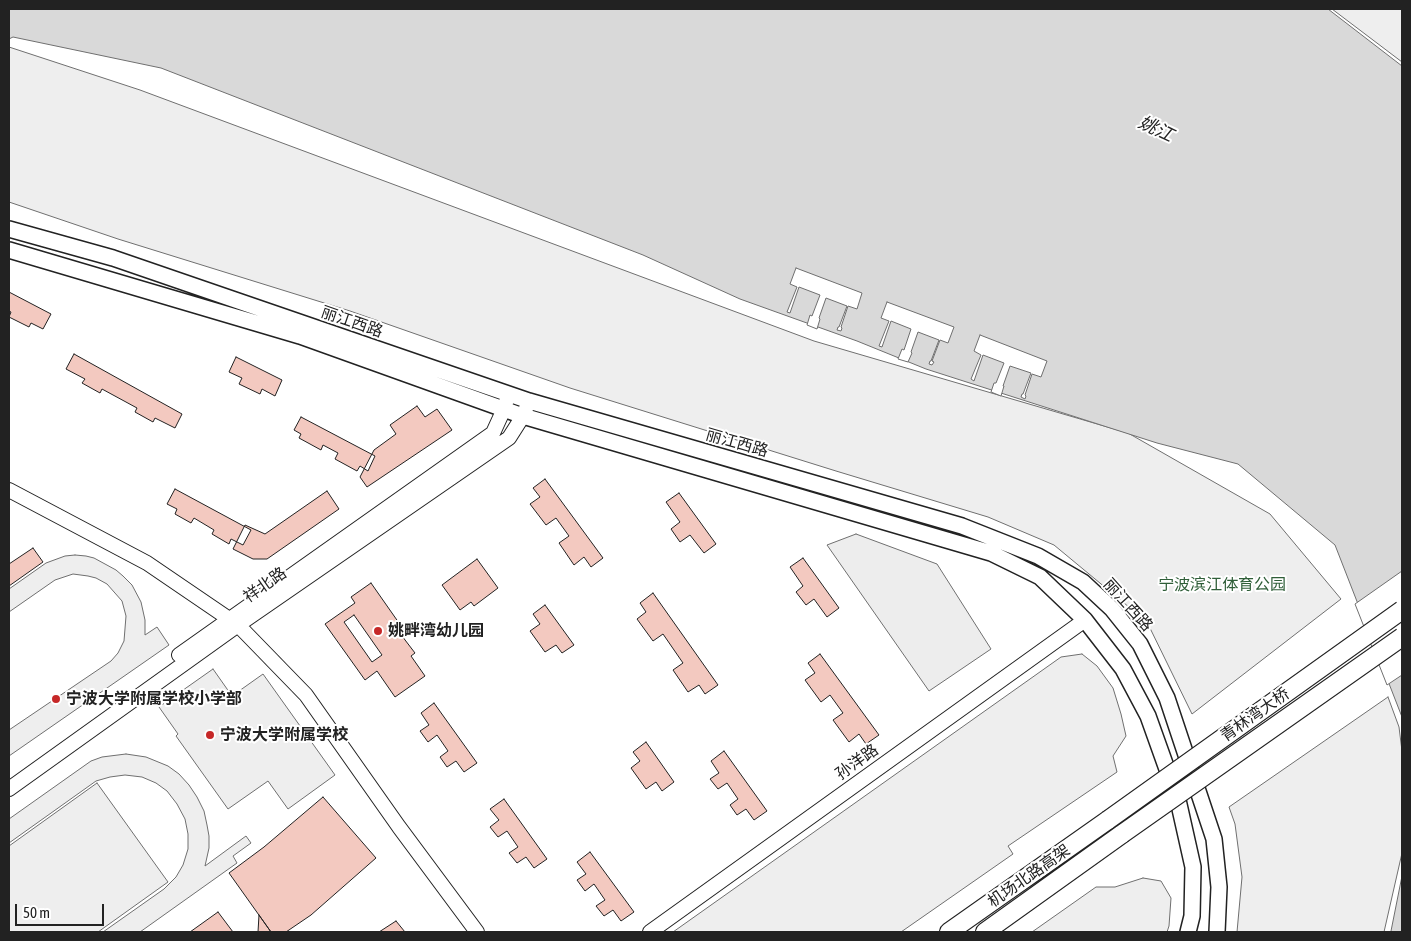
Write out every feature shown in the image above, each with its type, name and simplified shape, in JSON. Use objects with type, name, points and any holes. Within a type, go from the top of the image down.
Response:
[{"type":"highway","name":"青林湾大桥","points":[[1108,820],[1402,610]]},
{"type":"highway","name":"青林湾大桥","points":[[1122,834],[1402,636]]},
{"type":"highway","name":"机场北路高架","points":[[950,932],[1108,820]]},
{"type":"highway","name":"机场北路高架","points":[[985,932],[1122,834]]},
{"type":"main road","name":"丽江西路","points":[[9,229],[113,258],[529,401],[962,526],[1038,556],[1083,582],[1112,609],[1140,644],[1168,698],[1214,839],[1219,887],[1217,932]]},
{"type":"main road","name":"丽江西路","points":[[9,250],[300,336],[523,416],[991,553],[1040,577],[1085,620],[1123,669],[1148,716],[1175,792],[1192,867],[1192,916],[1188,932]]},
{"type":"street","name":"祥北路","points":[[9,789],[233,622],[493,433],[504,409],[508,394]]},
{"type":"street","name":"祥北路","points":[[9,779],[233,622],[508,438],[523,416],[529,401]]},
{"type":"street","points":[[9,490],[148,563],[233,622],[306,694],[399,827],[476,932]]},
{"type":"street","name":"孙洋路","points":[[650,932],[1085,620]]},
{"type":"green space","points":[[1332,9],[1402,9],[1402,62]]},
{"type":"green space","name":"宁波滨江体育公园","points":[[9,47],[140,90],[814,341],[1128,433],[1270,514],[1341,599],[1192,714],[1147,622],[1054,545],[988,517],[570,388],[350,311],[118,239],[9,202]]},
{"type":"green space","points":[[75,555],[94,558],[123,576],[132,585],[141,602],[145,620],[145,635],[157,627],[169,645],[9,756],[9,730],[111,661],[118,653],[124,641],[126,616],[122,601],[107,584],[96,578],[73,574],[55,580],[9,612],[9,589],[46,563],[65,556]]},
{"type":"green space","points":[[1082,654],[1097,666],[1113,688],[1121,714],[1126,736],[1113,756],[1117,772],[1008,846],[1013,854],[901,932],[673,932],[1061,657]]},
{"type":"green space","points":[[213,669],[232,696],[263,674],[335,775],[288,809],[268,781],[228,809],[176,736],[178,734],[159,707]]},
{"type":"green space","points":[[1388,697],[1399,727],[1402,751],[1402,853],[1384,932],[1237,932],[1242,877],[1235,824],[1229,807]]},
{"type":"green space","points":[[126,754],[146,757],[168,766],[189,785],[204,811],[207,825],[209,848],[205,866],[246,836],[251,843],[233,856],[237,863],[140,932],[103,932],[164,889],[176,877],[183,865],[188,849],[185,819],[167,791],[156,783],[142,777],[125,775],[96,781],[9,843],[9,819],[91,761],[102,757]]},
{"type":"green space","points":[[97,783],[168,882],[98,932],[9,932],[9,846]]},
{"type":"green space","points":[[1143,878],[1161,881],[1171,898],[1167,932],[1032,932],[1096,887],[1115,887]]},
{"type":"shaded area","points":[[856,534],[937,564],[991,649],[929,691],[827,545]]},
{"type":"water","name":"姚江","points":[[9,9],[1328,9],[1402,66],[1402,717],[1335,545],[1238,464],[1157,443],[926,369],[857,341],[740,299],[643,255],[161,68],[13,37],[9,39]]},
{"type":"water","points":[[1402,876],[1402,932],[1391,932],[1391,931]]},
{"type":"pier","points":[[796,268],[862,293],[857,309],[848,306],[841,331],[837,330],[847,306],[826,298],[817,329],[807,325],[820,295],[799,287],[790,313],[787,312],[797,287],[790,284]]},
{"type":"pier","points":[[887,302],[954,327],[948,343],[940,340],[932,365],[929,364],[939,340],[918,332],[908,362],[898,359],[902,349],[904,350],[911,329],[891,321],[882,347],[879,346],[889,321],[881,318]]},
{"type":"pier","points":[[980,335],[1047,361],[1041,377],[1032,374],[1025,399],[1021,397],[1031,373],[1010,366],[1001,396],[991,392],[1004,363],[983,355],[974,381],[971,379],[981,355],[974,351]]},
{"type":"pier","points":[[1402,571],[1402,675],[1387,685],[1355,604]]},
{"type":"building","points":[[9,292],[51,314],[43,329],[31,323],[29,327],[9,317],[11,312],[9,311]]},
{"type":"building","points":[[74,354],[182,414],[175,428],[155,418],[153,422],[135,412],[137,408],[102,389],[100,393],[82,383],[85,379],[66,369]]},
{"type":"building","points":[[236,357],[282,380],[275,396],[262,389],[260,394],[239,384],[242,378],[229,372]]},
{"type":"building","points":[[417,406],[425,417],[437,409],[452,430],[367,487],[360,477],[374,450],[396,434],[390,425]]},
{"type":"building","points":[[301,417],[375,456],[368,471],[360,466],[357,471],[335,459],[338,453],[323,445],[321,450],[299,438],[301,434],[294,430]]},
{"type":"building","points":[[545,479],[603,558],[591,567],[584,557],[574,565],[559,543],[569,536],[556,518],[546,525],[530,504],[540,497],[533,488]]},
{"type":"building","points":[[175,489],[251,530],[243,545],[231,539],[229,544],[212,534],[214,530],[194,518],[191,523],[175,514],[177,509],[167,504]]},
{"type":"building","points":[[327,491],[339,509],[267,559],[253,559],[233,549],[245,525],[265,534]]},
{"type":"building","points":[[679,493],[716,544],[704,553],[690,535],[680,542],[671,529],[680,522],[666,502]]},
{"type":"building","points":[[33,548],[43,562],[9,586],[9,564]]},
{"type":"building","points":[[803,558],[839,608],[827,617],[814,599],[806,605],[796,592],[803,586],[790,567]]},
{"type":"building","points":[[477,559],[498,588],[474,606],[471,602],[460,610],[442,585]]},
{"type":"building","points":[[371,583],[406,633],[402,636],[415,653],[411,656],[425,676],[395,697],[377,671],[365,680],[325,624],[355,603],[351,597]],"holes":[[[354,615],[382,655],[372,662],[344,622]]]},
{"type":"building","points":[[653,593],[718,685],[705,694],[699,685],[688,692],[673,670],[683,663],[663,634],[653,641],[637,619],[646,612],[640,603]]},
{"type":"building","points":[[545,605],[574,645],[562,653],[556,645],[545,652],[530,631],[540,624],[533,614]]},
{"type":"building","points":[[820,654],[879,735],[866,744],[859,734],[849,742],[833,720],[843,713],[830,695],[821,702],[805,680],[815,673],[808,663]]},
{"type":"building","points":[[434,703],[477,763],[464,772],[456,761],[447,767],[440,757],[448,751],[437,735],[428,742],[420,731],[429,725],[421,713]]},
{"type":"building","points":[[646,742],[674,782],[662,791],[656,782],[646,789],[631,768],[640,761],[633,752]]},
{"type":"building","points":[[724,751],[767,811],[754,820],[746,809],[737,815],[730,805],[738,799],[727,783],[718,789],[710,779],[719,773],[711,761]]},
{"type":"building","points":[[323,797],[376,858],[311,915],[286,932],[271,932],[229,873],[264,847]]},
{"type":"building","points":[[504,799],[547,859],[534,868],[526,857],[517,863],[509,853],[518,847],[507,831],[498,837],[490,827],[499,820],[490,809]]},
{"type":"building","points":[[590,852],[634,912],[621,921],[613,910],[604,916],[596,906],[605,900],[594,884],[585,891],[577,880],[586,874],[577,862]]},
{"type":"building","points":[[218,912],[233,932],[190,932]]},
{"type":"building","points":[[259,915],[271,932],[258,932]]},
{"type":"building","points":[[396,921],[405,932],[379,932]]},
{"type":"place","name":"姚畔湾幼儿园","points":[[378,631]]},
{"type":"place","name":"宁波大学附属学校小学部","points":[[56,699]]},
{"type":"place","name":"宁波大学附属学校","points":[[210,735]]}]
